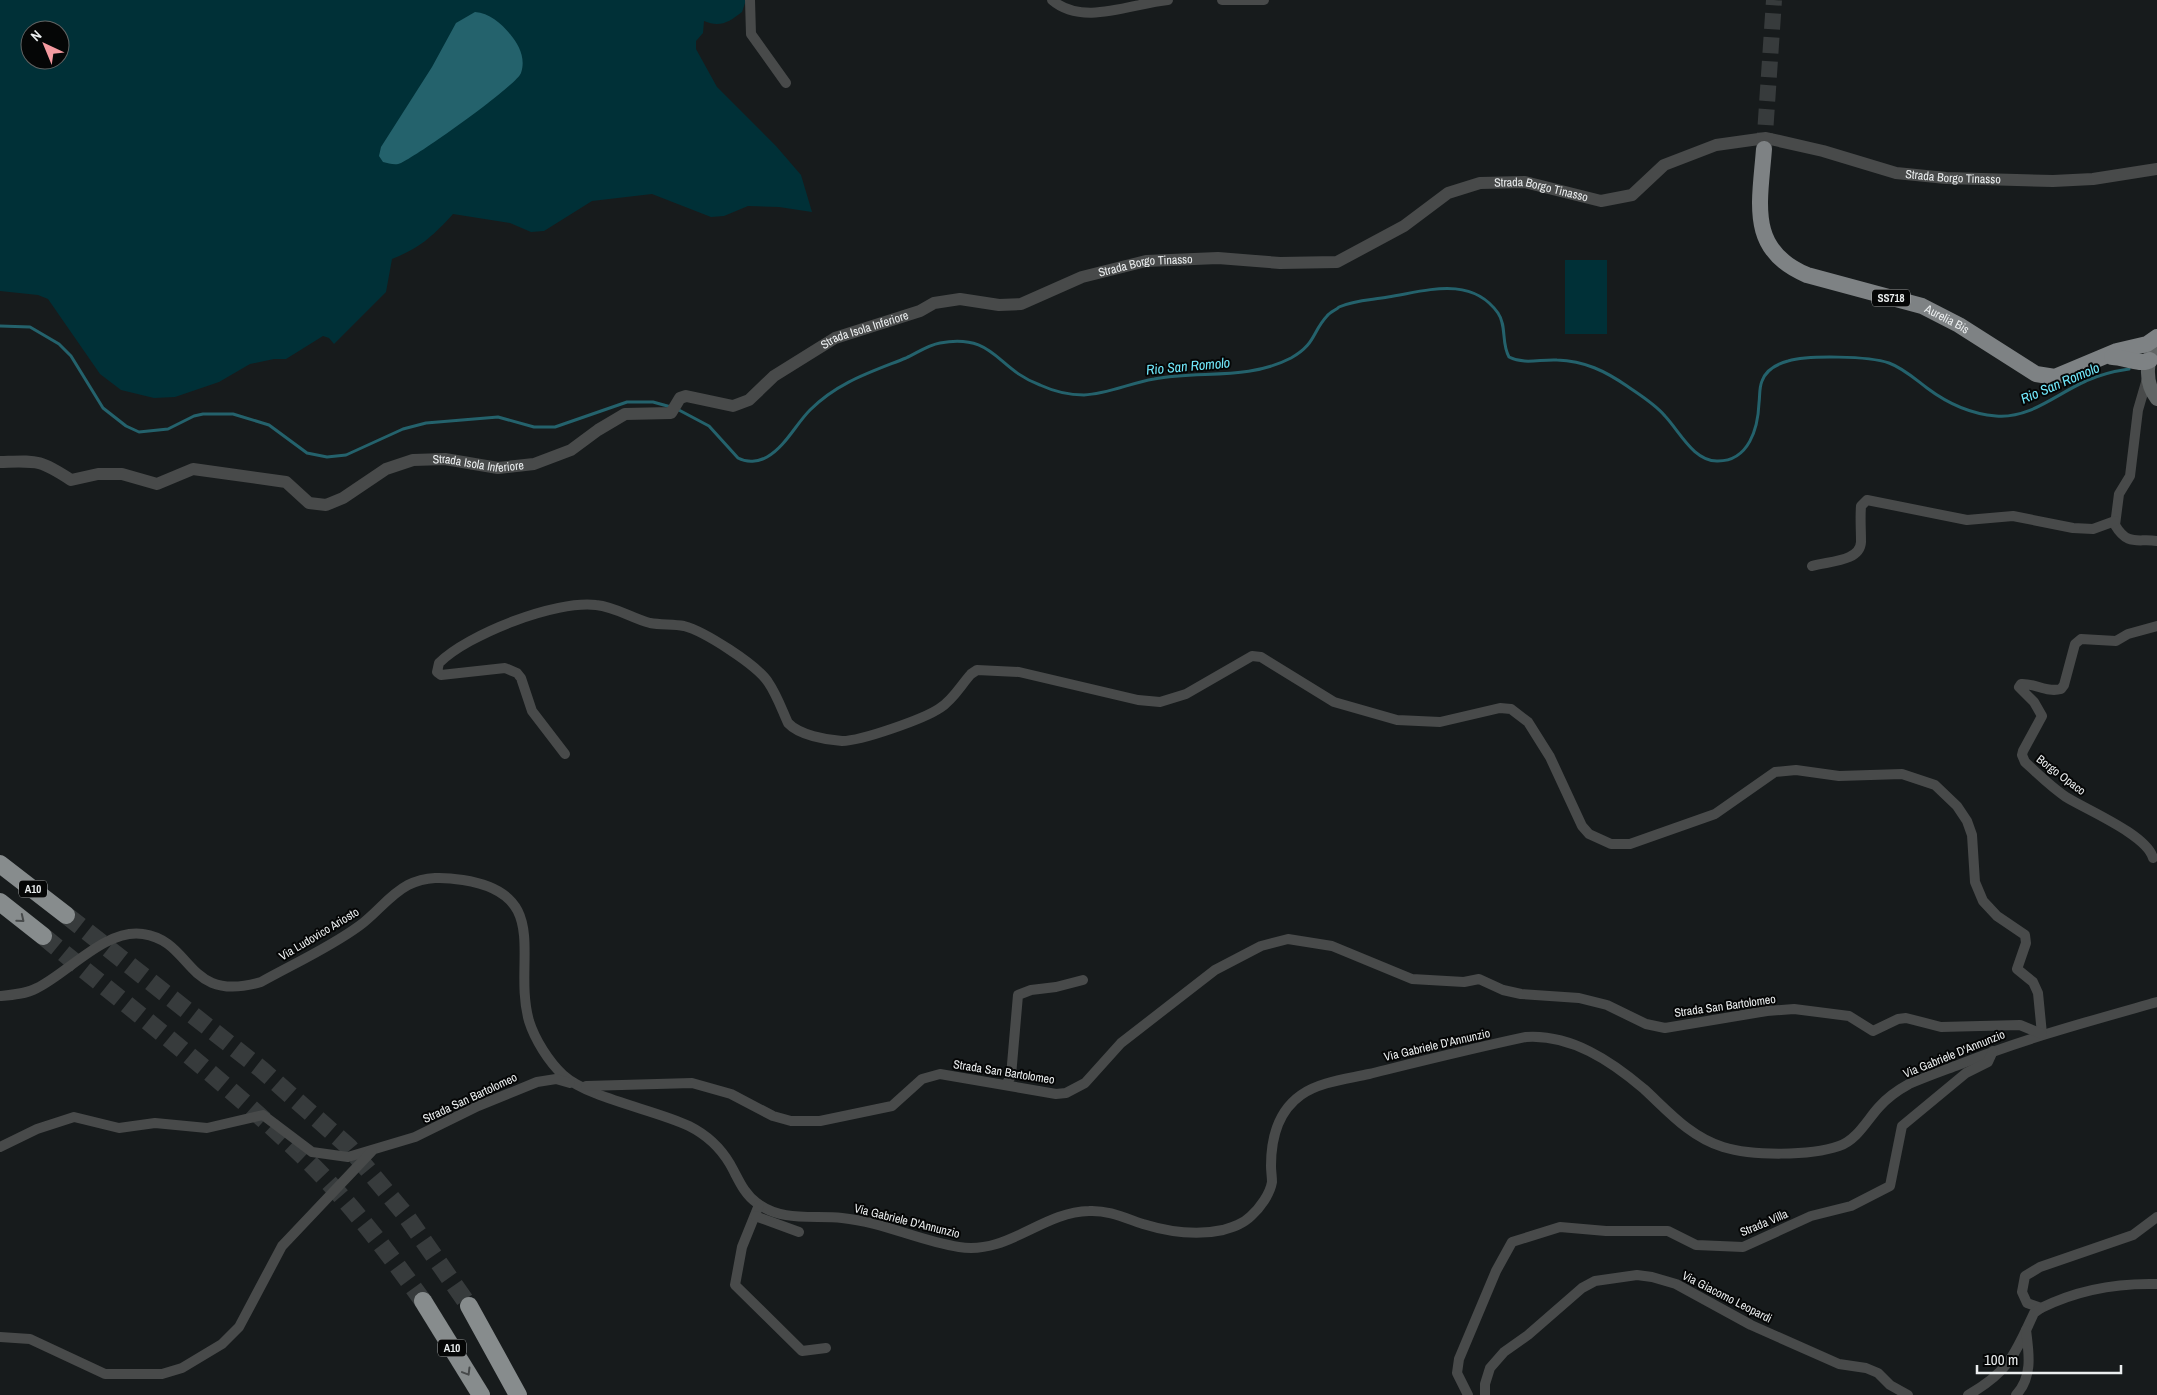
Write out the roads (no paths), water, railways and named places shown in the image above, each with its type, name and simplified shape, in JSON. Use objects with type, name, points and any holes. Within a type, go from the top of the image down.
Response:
[{"type":"highway","name":"Aurelia Bis","points":[[1764,150],[1761,222],[1768,246],[1790,268],[1922,306],[1959,324],[2008,357],[2042,376],[2055,377],[2100,358],[2148,357]]},
{"type":"highway","name":"A10","points":[[0,864],[66,915]]},
{"type":"highway","name":"A10","points":[[0,902],[42,936]]},
{"type":"highway","name":"A10","points":[[423,1301],[481,1395]]},
{"type":"highway","points":[[469,1306],[518,1395]]},
{"type":"main road","points":[[2148,357],[2157,399]]},
{"type":"street","points":[[750,0],[750,34],[786,83]]},
{"type":"street","points":[[1052,0],[1060,7],[1089,12],[1115,10],[1152,1],[1168,0]]},
{"type":"street","points":[[1222,0],[1264,0]]},
{"type":"street","name":"Strada Borgo Tinasso","points":[[934,303],[960,299],[999,306],[1022,304],[1082,277],[1146,261],[1218,258],[1280,263],[1338,262],[1404,226],[1448,192],[1480,183],[1526,182],[1601,201],[1632,195],[1664,165],[1716,145],[1766,138],[1823,151],[1896,173],[1946,178],[2053,180],[2093,178],[2157,170]]},
{"type":"street","name":"Strada Isola Inferiore","points":[[0,462],[35,461],[47,464],[71,480],[98,474],[122,474],[157,484],[193,469],[238,474],[286,482],[309,503],[326,505],[343,498],[386,470],[413,460],[445,459],[498,468],[534,464],[571,450],[598,430],[625,414],[670,413],[680,398],[686,396],[733,406],[749,400],[774,376],[835,338],[920,311],[934,303]]},
{"type":"street","points":[[2148,357],[2138,410],[2130,476],[2119,494],[2115,522],[2118,529],[2137,542],[2157,541]]},
{"type":"street","points":[[1812,566],[1848,558],[1857,553],[1861,544],[1861,506],[1867,500],[1967,520],[2013,516],[2073,528],[2094,529],[2115,522]]},
{"type":"street","points":[[565,754],[532,711],[522,678],[518,673],[505,668],[441,675],[437,672],[439,663],[465,645],[512,621],[533,614],[579,605],[611,607],[650,623],[683,626],[699,632],[734,654],[768,681],[788,723],[793,728],[827,739],[842,741],[855,739],[918,719],[941,708],[971,674],[977,670],[1019,672],[1138,700],[1160,702],[1186,694],[1252,656],[1261,656],[1334,702],[1397,720],[1440,722],[1500,708],[1520,714],[1528,722],[1550,757],[1582,826],[1599,840],[1618,845],[1630,844],[1716,814],[1775,772],[1796,770],[1839,776],[1902,774],[1935,785],[1948,795],[1967,821],[1972,835],[1975,882],[1983,901],[1997,916],[2023,932],[2026,939],[2018,969],[2033,982],[2038,993],[2042,1034]]},
{"type":"street","name":"Borgo Opaco","points":[[2153,858],[2148,849],[2134,836],[2066,797],[2025,762],[2022,755],[2023,751],[2042,716],[2034,702],[2019,687],[2021,684],[2026,684],[2043,689],[2061,689],[2064,685],[2075,644],[2081,640],[2116,641],[2157,626]]},
{"type":"street","name":"Via Ludovico Ariosto","points":[[0,996],[36,989],[91,951],[129,933],[159,938],[172,947],[199,976],[213,984],[245,987],[261,982],[359,926],[407,886],[424,879],[446,877],[493,886],[508,897],[519,913],[524,930],[526,996],[530,1021],[540,1044],[564,1076]]},
{"type":"street","name":"Strada San Bartolomeo","points":[[2,1145],[51,1124],[74,1117],[119,1128],[154,1123],[207,1128],[264,1115],[312,1152],[348,1157],[415,1137],[478,1106],[537,1082],[556,1079],[579,1086],[692,1083],[731,1094],[773,1116],[791,1121],[820,1121],[892,1106],[922,1079],[940,1074],[1056,1094],[1066,1093],[1085,1083],[1121,1043],[1202,980],[1261,946],[1288,939],[1332,946],[1412,980],[1464,982],[1480,979],[1503,990],[1521,994],[1579,998],[1607,1005],[1646,1024],[1665,1028],[1768,1011],[1794,1009],[1850,1016],[1873,1031],[1898,1019],[1906,1018],[1940,1027],[2020,1025],[2042,1034]]},
{"type":"street","points":[[1006,1085],[1011,1076],[1018,996],[1031,990],[1056,988],[1083,980]]},
{"type":"street","name":"Via Gabriele D'Annunzio","points":[[564,1076],[579,1086],[686,1124],[706,1136],[721,1150],[743,1189],[759,1205],[777,1215],[843,1218],[872,1223],[959,1247],[977,1248],[995,1245],[1016,1238],[1062,1214],[1086,1211],[1107,1212],[1174,1231],[1216,1231],[1236,1226],[1251,1216],[1262,1203],[1272,1184],[1271,1145],[1276,1127],[1284,1111],[1301,1095],[1338,1081],[1526,1036],[1563,1039],[1600,1057],[1696,1134],[1722,1147],[1763,1152],[1814,1152],[1841,1146],[1860,1130],[1888,1097],[1902,1089],[1993,1051],[2042,1034],[2157,1002]]},
{"type":"street","name":"Strada Villa","points":[[1468,1395],[1457,1373],[1459,1359],[1496,1271],[1512,1242],[1560,1227],[1606,1231],[1668,1231],[1696,1245],[1743,1247],[1811,1216],[1851,1206],[1890,1186],[1902,1126],[1966,1073],[1988,1062],[1993,1051]]},
{"type":"street","points":[[0,1337],[30,1339],[105,1374],[162,1374],[182,1368],[222,1344],[239,1327],[282,1246],[373,1150]]},
{"type":"street","points":[[759,1205],[742,1247],[735,1286],[802,1351],[826,1348]]},
{"type":"street","points":[[755,1216],[800,1232]]},
{"type":"street","points":[[2042,1308],[2028,1303],[2022,1292],[2025,1276],[2040,1268],[2133,1235],[2157,1217]]},
{"type":"street","name":"Via Giacomo Leopardi","points":[[1485,1395],[1485,1384],[1490,1368],[1504,1352],[1528,1335],[1582,1288],[1596,1281],[1637,1275],[1676,1284],[1751,1325],[1839,1364],[1872,1370],[1908,1395]]},
{"type":"street","points":[[1968,1395],[1991,1383],[2008,1366],[2034,1313],[2042,1308],[2059,1299],[2110,1287],[2157,1284]]},
{"type":"street","points":[[2016,1395],[2024,1387],[2028,1374],[2029,1356],[2026,1330]]},
{"type":"waterway","name":"Rio San Romolo","points":[[677,409],[709,426],[738,458],[745,461],[756,461],[773,453],[810,410],[832,392],[855,379],[936,344],[958,341],[973,343],[994,354],[1025,378],[1061,392],[1084,395],[1110,391],[1136,383],[1171,376],[1258,370],[1291,358],[1299,353],[1309,343],[1327,316],[1339,307],[1357,302],[1447,288],[1475,294],[1487,301],[1498,313],[1501,318],[1505,346],[1509,357],[1521,361],[1551,360],[1577,362],[1603,371],[1652,404],[1665,416],[1688,445],[1702,457],[1709,460],[1729,460],[1744,449],[1750,441],[1757,423],[1760,386],[1764,377],[1772,368],[1797,359],[1839,357],[1889,363],[1951,403],[1977,413],[1996,416],[2008,416],[2032,410],[2091,379],[2107,373],[2129,369]]},
{"type":"waterway","name":"Rio San Romolo","points":[[0,326],[30,327],[59,344],[71,356],[103,408],[126,426],[139,432],[168,429],[194,416],[203,414],[233,414],[269,425],[307,453],[327,457],[346,455],[403,429],[426,423],[498,417],[534,427],[555,427],[627,402],[653,402],[671,407]]},
{"type":"tunnel","points":[[1764,149],[1774,0]]},
{"type":"tunnel","points":[[66,915],[261,1069],[349,1147],[404,1213],[469,1306]]},
{"type":"tunnel","points":[[43,936],[209,1072],[305,1158],[367,1227],[423,1301]]}]
